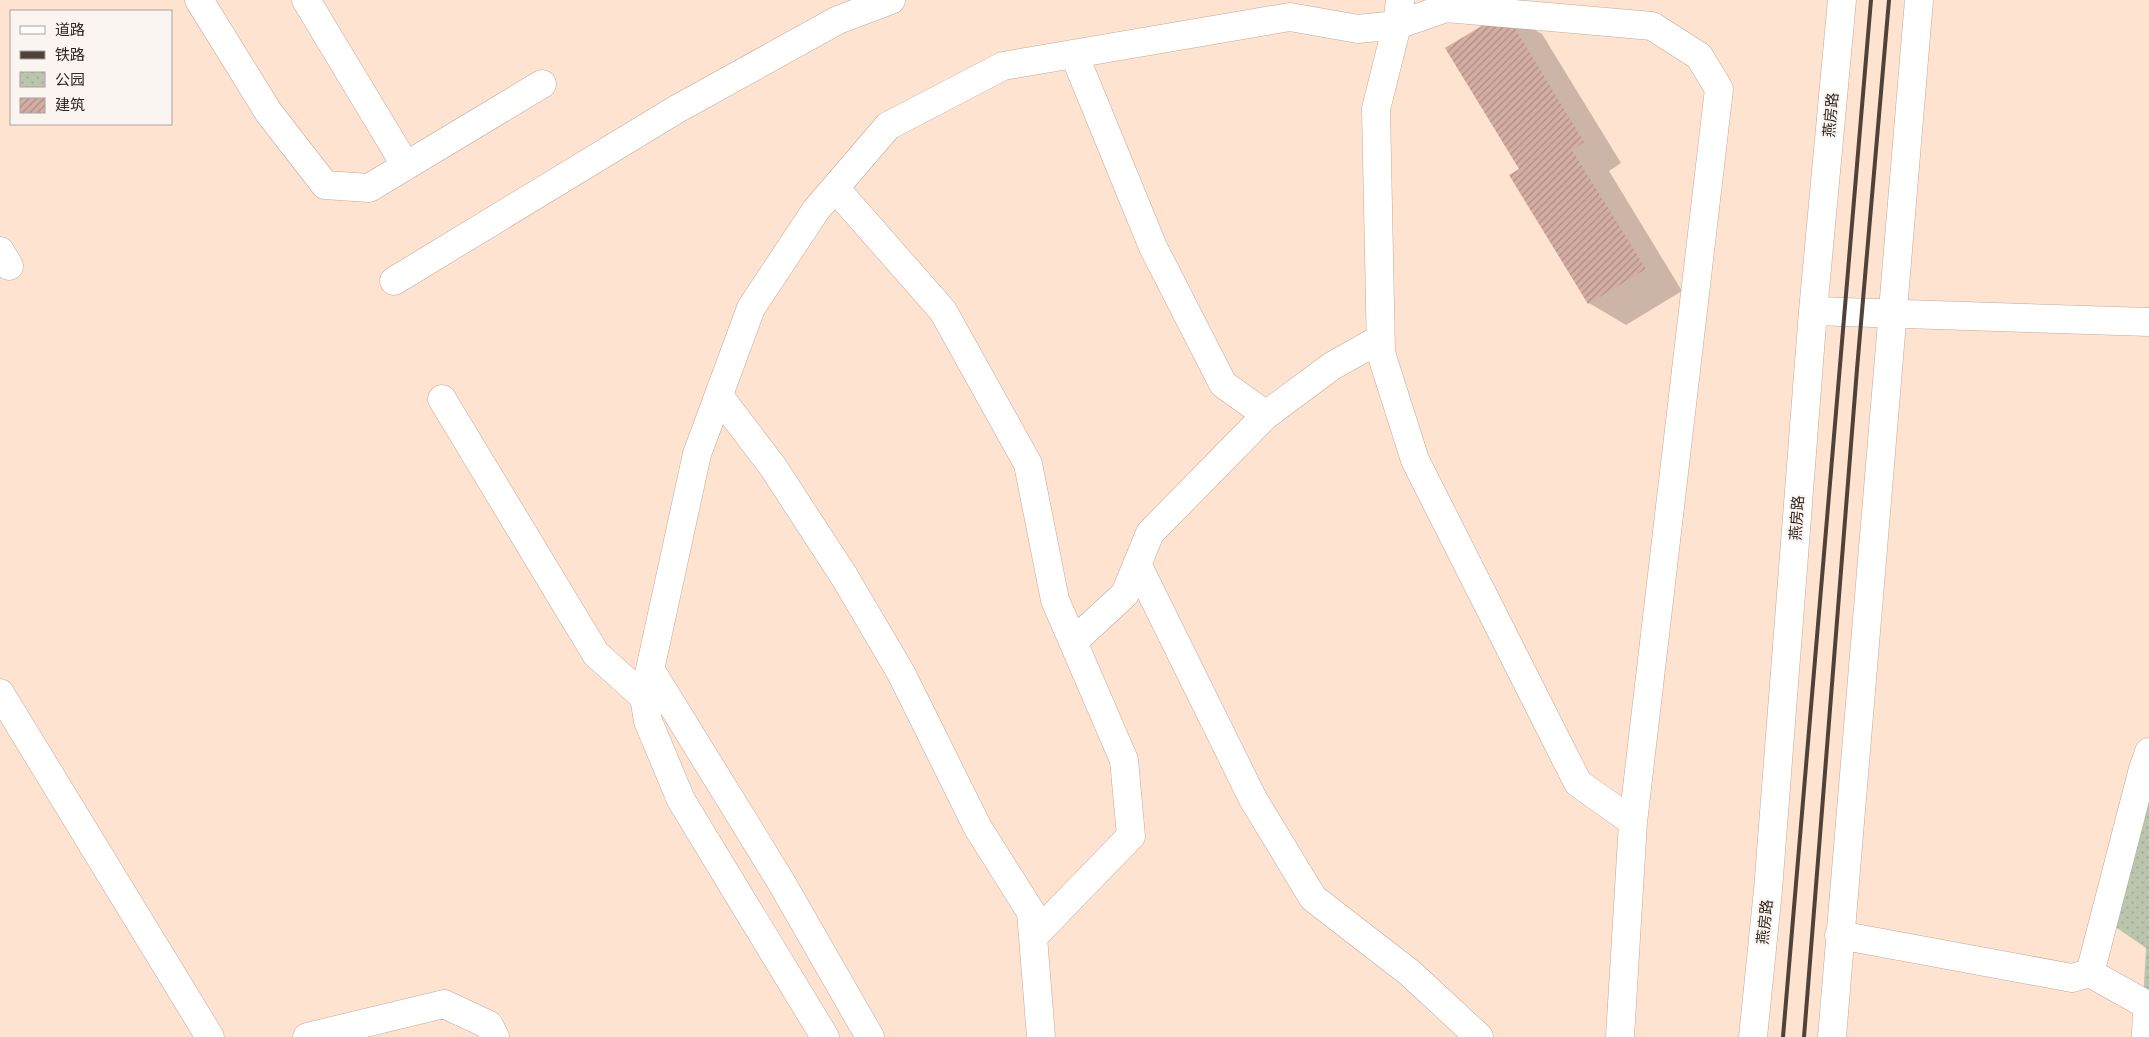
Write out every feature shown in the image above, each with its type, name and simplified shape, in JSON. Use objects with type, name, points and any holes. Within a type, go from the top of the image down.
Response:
[{"type":"street","points":[[199,0],[269,113],[326,185],[370,188],[542,84]]},
{"type":"street","points":[[306,0],[406,166]]},
{"type":"street","points":[[394,281],[677,109],[835,10],[891,0]]},
{"type":"street","name":"燕房路","points":[[1753,1037],[1768,890],[1813,311],[1842,0]]},
{"type":"street","points":[[1832,1037],[1839,935],[1919,0]]},
{"type":"street","points":[[826,1037],[681,800],[648,722],[644,697],[697,454],[751,308],[816,210],[888,126],[1003,66],[1074,54],[1292,9],[1358,30],[1399,12],[1446,8],[1652,26],[1699,56],[1718,89],[1633,822],[1620,1037]]},
{"type":"street","points":[[1399,12],[1376,109],[1380,353],[1415,460],[1578,783],[1633,822]]},
{"type":"street","points":[[1074,54],[1153,247],[1223,384],[1266,415]]},
{"type":"street","points":[[835,188],[943,312],[1028,464],[1055,600],[1124,760],[1131,836],[1033,937]]},
{"type":"street","points":[[1813,311],[2149,322]]},
{"type":"street","points":[[1074,642],[1125,594],[1150,533],[1266,415],[1332,366],[1380,339]]},
{"type":"street","points":[[719,396],[774,467],[844,576],[901,673],[978,828],[1031,912],[1041,1037]]},
{"type":"street","points":[[442,399],[596,654],[644,697]]},
{"type":"street","points":[[1137,564],[1252,799],[1313,898],[1410,973],[1478,1037]]},
{"type":"street","points":[[650,669],[780,880],[870,1037]]},
{"type":"street","points":[[0,693],[210,1037]]},
{"type":"street","points":[[2090,973],[2140,778],[2149,752]]},
{"type":"street","points":[[1839,935],[2072,978],[2090,973],[2147,1005],[2146,1037]]},
{"type":"street","points":[[307,1037],[444,1004],[489,1025],[495,1037]]},
{"type":"green space","points":[[2149,771],[2149,1037],[2141,1037],[2146,948],[2094,912]]},
{"type":"building","points":[[1505,12],[1584,142],[1572,150],[1646,269],[1588,304],[1509,175],[1519,169],[1445,48]]},
{"type":"railway","points":[[1783,1037],[1871,0]]},
{"type":"railway","points":[[1804,1037],[1857,369],[1889,0]]}]
